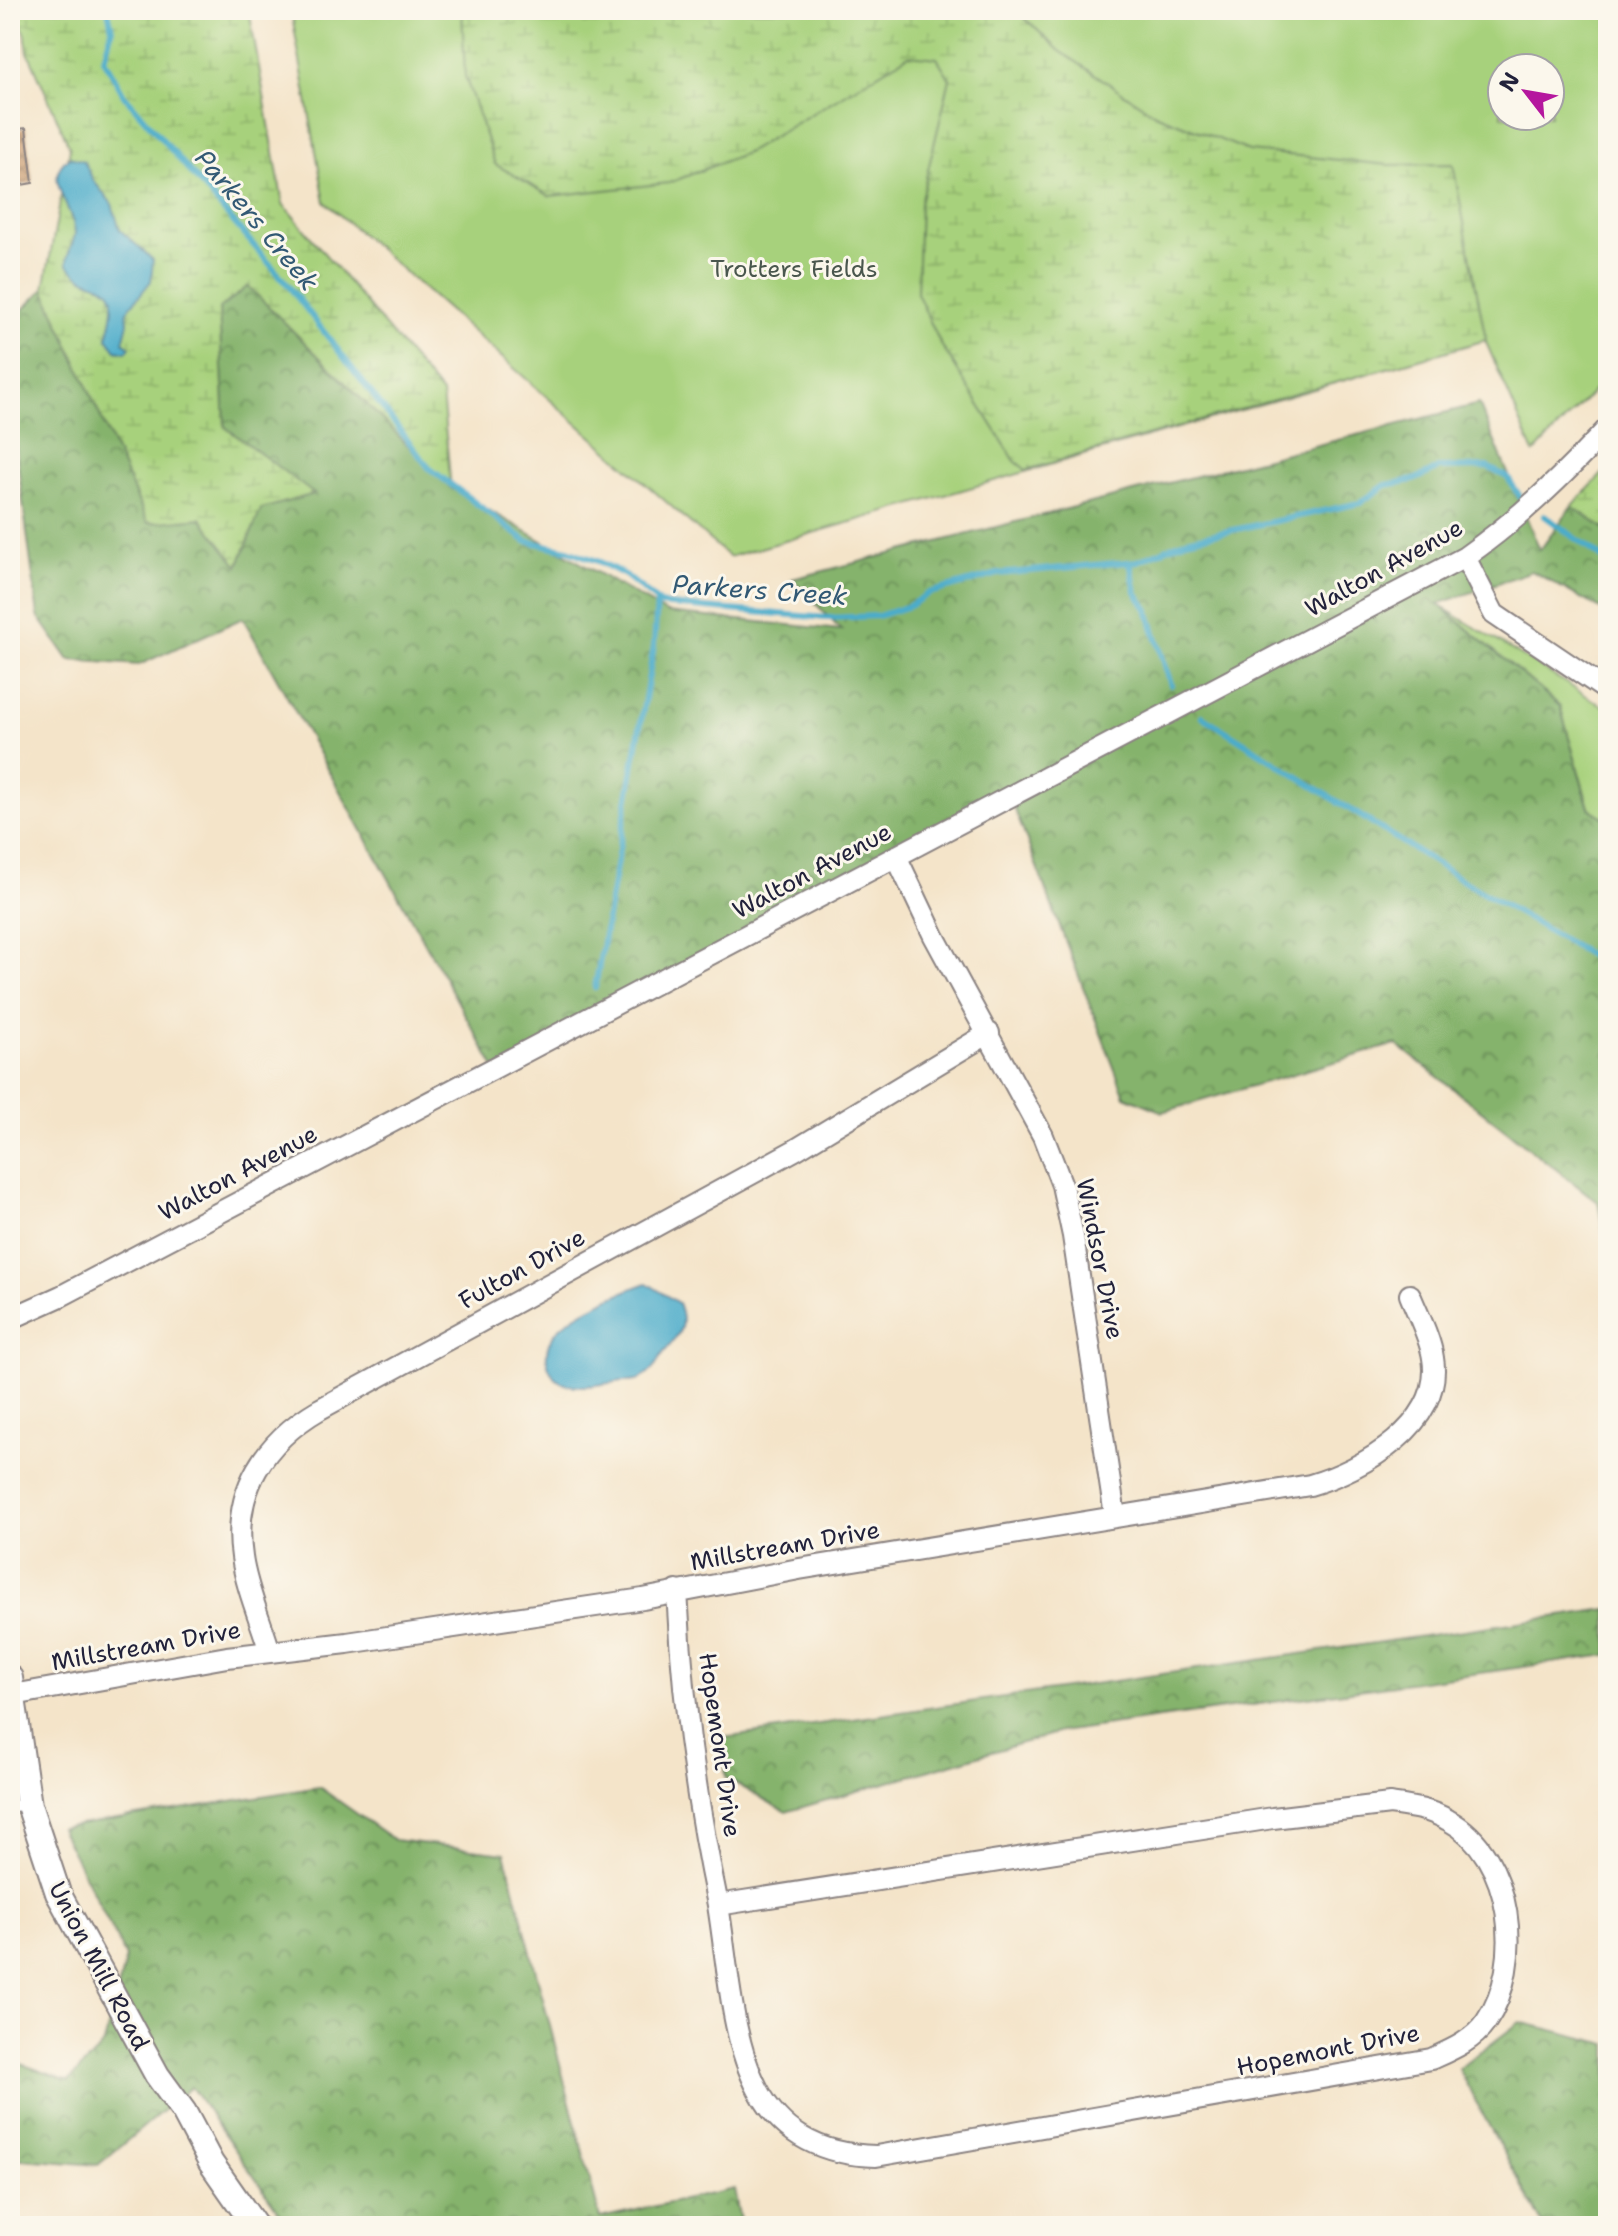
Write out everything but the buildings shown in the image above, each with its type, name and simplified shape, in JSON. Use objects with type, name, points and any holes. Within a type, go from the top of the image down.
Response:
[{"type":"street","name":"Walton Avenue","points":[[10,1319],[76,1288],[1465,557],[1509,526],[1608,428]]},
{"type":"street","points":[[1465,557],[1494,614],[1608,691]]},
{"type":"street","name":"Windsor Drive","points":[[896,856],[934,936],[1043,1136],[1062,1185],[1096,1380],[1115,1516]]},
{"type":"street","name":"Fulton Drive","points":[[270,1652],[242,1558],[241,1537],[247,1494],[254,1474],[265,1453],[280,1436],[320,1409],[795,1150],[989,1033]]},
{"type":"street","name":"Millstream Drive","points":[[11,1686],[358,1642],[1310,1485],[1364,1465],[1387,1449],[1422,1407],[1433,1387],[1433,1358],[1410,1295]]},
{"type":"street","name":"Hopemont Drive","points":[[677,1591],[688,1739],[742,2053],[752,2083],[768,2109],[789,2130],[815,2146],[845,2155],[909,2151],[1431,2059],[1460,2046],[1484,2025],[1500,1998],[1509,1967],[1503,1901],[1492,1869],[1475,1842],[1451,1821],[1422,1808],[1390,1804],[1273,1818],[718,1905]]},
{"type":"street","name":"Union Mill Road","points":[[11,1686],[19,1805],[58,1893],[157,2075],[184,2112],[211,2163],[255,2226]]},
{"type":"green space","points":[[11,10],[249,10],[283,204],[442,394],[451,488],[248,286],[219,309],[225,427],[314,494],[261,509],[238,566],[201,518],[148,523],[44,289],[70,148],[28,52],[25,32]]},
{"type":"green space","name":"Trotters Fields","points":[[291,10],[1608,10],[1608,376],[1534,453],[1485,340],[729,557],[325,202]]},
{"type":"green space","points":[[462,10],[1016,10],[1060,51],[1155,114],[1249,151],[1389,165],[1453,164],[1486,340],[1026,470],[1015,461],[940,343],[917,293],[920,203],[950,79],[937,58],[909,55],[748,152],[669,183],[550,196],[495,164],[465,76]]},
{"type":"green space","points":[[248,286],[451,488],[667,613],[841,630],[792,579],[1479,404],[1540,550],[1572,506],[1608,531],[1608,613],[1532,571],[1438,604],[1560,706],[1589,808],[1608,820],[1608,1258],[1598,1202],[1396,1044],[1163,1112],[1125,1096],[1010,797],[496,1070],[243,618],[139,665],[69,660],[38,616],[10,404],[10,322],[44,289],[148,523],[201,518],[238,566],[261,509],[313,494],[225,427],[219,309]]},
{"type":"green space","points":[[1608,468],[1608,531],[1572,506]]},
{"type":"green space","points":[[1437,604],[1608,709],[1608,820],[1589,808],[1560,706]]},
{"type":"green space","points":[[1608,1609],[1608,1655],[1060,1732],[786,1812],[726,1778],[723,1738]]},
{"type":"green space","points":[[319,1787],[394,1840],[505,1853],[600,2218],[734,2189],[741,2226],[289,2226],[191,2087],[98,2165],[10,2158],[10,2060],[69,2081],[104,2044],[126,1957],[60,1828]]},
{"type":"green space","points":[[1520,2022],[1608,2044],[1608,2226],[1544,2226],[1458,2069]]},
{"type":"water","points":[[70,157],[84,161],[93,180],[112,204],[120,230],[153,260],[151,281],[127,311],[128,323],[123,342],[130,347],[126,352],[116,350],[107,338],[112,316],[111,293],[67,264],[75,233],[74,223],[61,193],[58,174],[61,165]]},
{"type":"water","points":[[647,1283],[678,1303],[682,1317],[678,1334],[650,1373],[638,1380],[590,1386],[568,1385],[558,1380],[547,1360],[548,1345],[556,1332],[585,1310]]},
{"type":"waterway","name":"Parkers Creek","points":[[108,10],[112,29],[104,59],[124,95],[287,284],[429,468],[526,541],[568,550],[600,562],[625,575],[657,601],[654,646],[595,988]]},
{"type":"waterway","name":"Parkers Creek","points":[[657,604],[827,618],[878,616],[909,606],[929,593],[998,574],[1138,561],[1186,540],[1360,503],[1386,485],[1414,480],[1439,468],[1487,467],[1507,477],[1521,498]]},
{"type":"waterway","name":"Parkers Creek","points":[[1545,516],[1608,562]]},
{"type":"waterway","points":[[1130,562],[1136,592],[1148,610],[1171,685]]},
{"type":"waterway","points":[[1202,716],[1462,880],[1608,966]]}]
